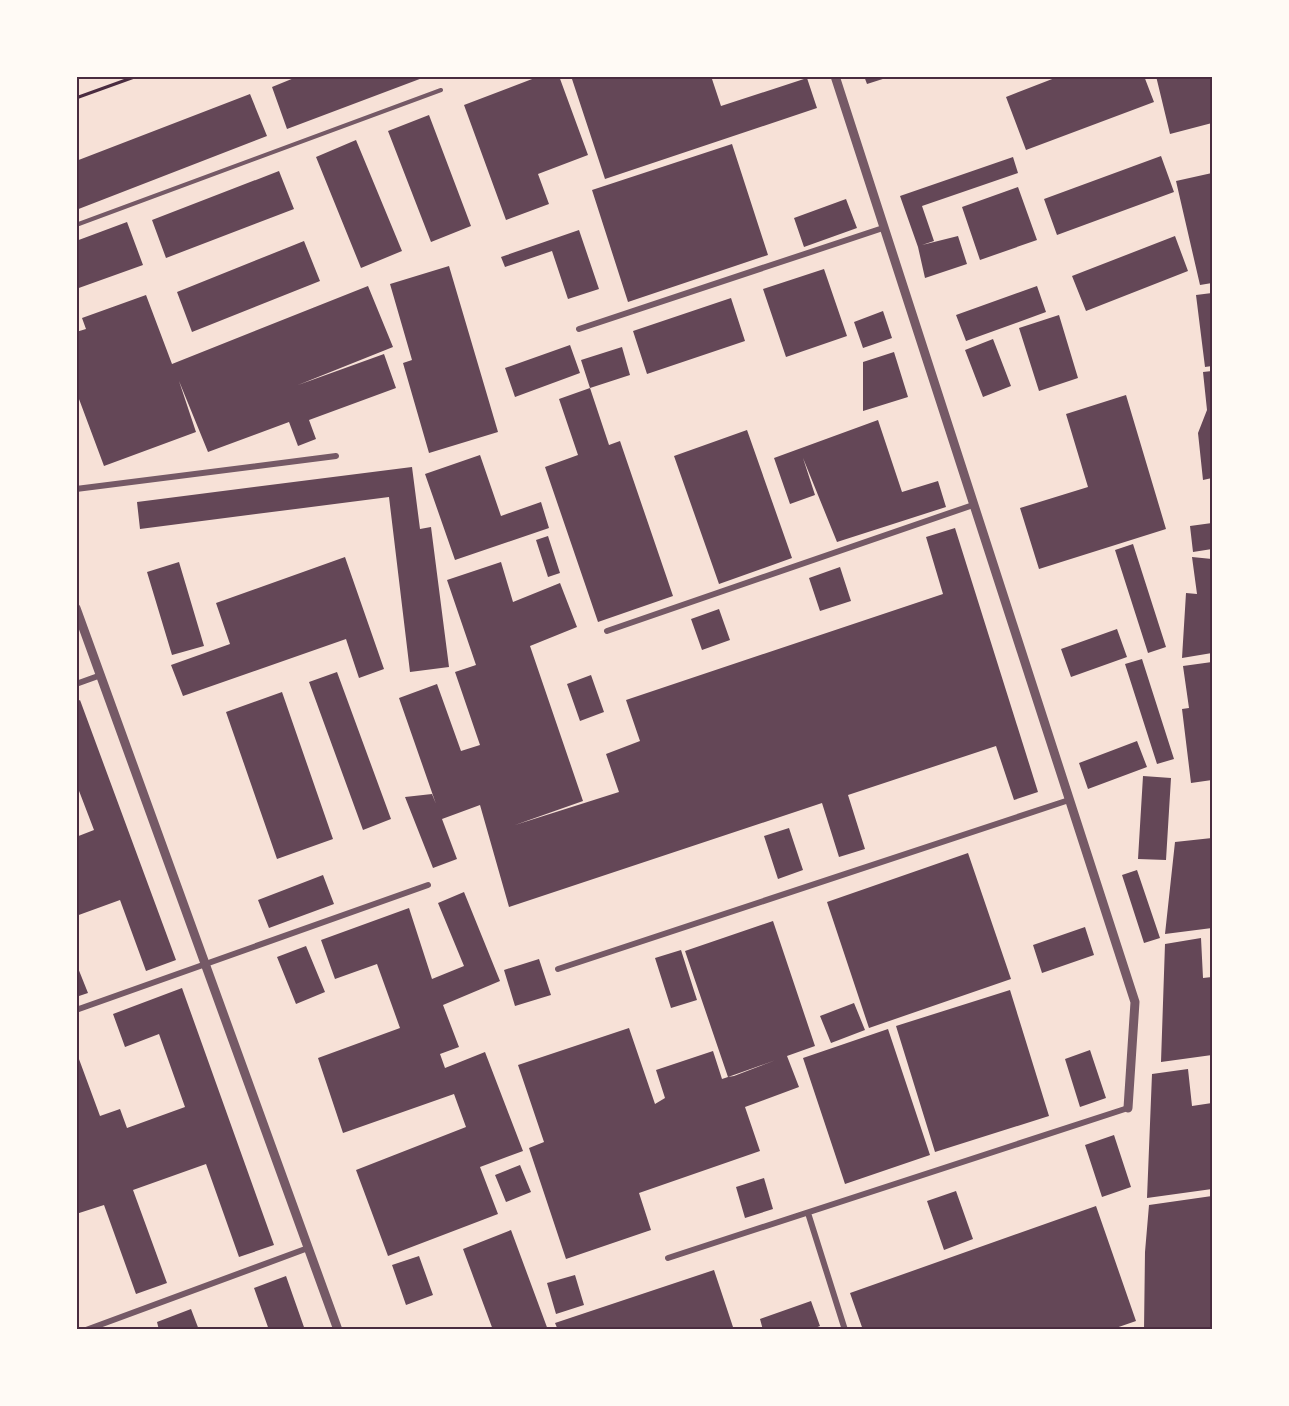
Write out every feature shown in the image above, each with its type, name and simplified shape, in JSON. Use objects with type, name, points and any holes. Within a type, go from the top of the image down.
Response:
[{"type":"street","points":[[668,1258],[1128,1108],[1135,1002],[835,76]]},
{"type":"street","points":[[579,329],[883,228]]},
{"type":"street","points":[[76,489],[336,456]]},
{"type":"street","points":[[607,631],[973,506]]},
{"type":"street","points":[[76,608],[338,1329]]},
{"type":"street","points":[[76,684],[101,675]]},
{"type":"street","points":[[558,969],[1069,800]]},
{"type":"street","points":[[76,1010],[428,885]]},
{"type":"street","points":[[808,1213],[846,1329]]},
{"type":"street","points":[[86,1329],[308,1248]]},
{"type":"lane","points":[[76,225],[441,90]]},
{"type":"path","points":[[76,98],[137,76]]},
{"type":"building","points":[[299,76],[425,77],[287,129],[272,87]]},
{"type":"building","points":[[540,76],[559,76],[588,155],[538,174],[549,204],[506,220],[464,105]]},
{"type":"building","points":[[571,76],[711,76],[721,106],[807,78],[817,108],[605,179]]},
{"type":"building","points":[[864,76],[889,76],[889,77],[867,84]]},
{"type":"building","points":[[1060,76],[1144,76],[1154,102],[1026,150],[1006,97]]},
{"type":"building","points":[[1156,76],[1212,76],[1212,123],[1170,134]]},
{"type":"building","points":[[250,94],[267,136],[76,210],[76,161]]},
{"type":"building","points":[[429,115],[471,226],[431,242],[388,131]]},
{"type":"building","points":[[356,140],[402,251],[361,268],[316,157]]},
{"type":"building","points":[[732,144],[768,255],[628,302],[592,190]]},
{"type":"building","points":[[1161,156],[1174,192],[1057,235],[1044,199]]},
{"type":"building","points":[[1013,157],[1018,173],[922,206],[934,241],[922,245],[958,236],[967,264],[925,278],[918,247],[900,196]]},
{"type":"building","points":[[279,171],[294,209],[166,258],[152,220]]},
{"type":"building","points":[[1212,173],[1212,283],[1200,285],[1176,181]]},
{"type":"building","points":[[1018,187],[1037,240],[980,260],[962,207]]},
{"type":"building","points":[[846,199],[857,228],[804,247],[794,218]]},
{"type":"building","points":[[127,222],[143,265],[76,289],[76,241]]},
{"type":"building","points":[[579,230],[599,289],[568,299],[552,251],[505,267],[501,257]]},
{"type":"building","points":[[1175,236],[1188,271],[1086,311],[1072,276]]},
{"type":"building","points":[[304,241],[320,281],[192,332],[177,292]]},
{"type":"building","points":[[449,266],[498,432],[429,453],[403,363],[412,360],[390,284]]},
{"type":"building","points":[[824,269],[847,336],[786,357],[763,289]]},
{"type":"building","points":[[368,286],[393,347],[298,385],[384,354],[396,388],[309,420],[316,439],[298,446],[289,422],[208,452],[179,381],[196,432],[104,466],[76,391],[76,332],[86,329],[82,318],[146,295],[172,364]]},
{"type":"building","points":[[1037,286],[1046,312],[966,341],[956,315]]},
{"type":"building","points":[[1212,293],[1212,366],[1205,367],[1196,295]]},
{"type":"building","points":[[731,298],[745,341],[647,374],[633,331]]},
{"type":"building","points":[[883,311],[892,338],[863,348],[854,322]]},
{"type":"building","points":[[1059,315],[1078,378],[1039,391],[1019,328]]},
{"type":"building","points":[[993,339],[1011,386],[983,397],[965,350]]},
{"type":"building","points":[[570,345],[580,373],[515,397],[505,368]]},
{"type":"building","points":[[622,347],[630,375],[590,388],[581,360]]},
{"type":"building","points":[[894,352],[908,397],[863,411],[863,362]]},
{"type":"building","points":[[1212,371],[1212,478],[1203,480],[1198,433],[1207,410],[1203,372]]},
{"type":"building","points":[[590,388],[609,445],[620,441],[673,596],[598,622],[545,467],[578,455],[559,399]]},
{"type":"building","points":[[1126,395],[1166,529],[1039,569],[1020,508],[1088,487],[1066,414]]},
{"type":"building","points":[[878,420],[902,492],[938,481],[946,507],[837,542],[803,458],[815,495],[790,504],[774,458]]},
{"type":"building","points":[[747,430],[792,558],[719,584],[674,456]]},
{"type":"building","points":[[480,455],[501,516],[541,502],[549,528],[455,560],[425,474]]},
{"type":"building","points":[[412,467],[420,529],[431,527],[449,667],[410,672],[389,497],[140,529],[137,502]]},
{"type":"building","points":[[1212,523],[1212,549],[1193,552],[1190,526]]},
{"type":"building","points":[[955,528],[1038,792],[1014,800],[996,746],[848,795],[865,849],[839,857],[822,803],[509,907],[480,805],[442,819],[457,859],[433,868],[405,797],[432,794],[436,804],[399,698],[437,684],[461,751],[480,745],[455,672],[476,665],[447,580],[501,562],[513,602],[560,583],[577,627],[530,646],[583,801],[515,825],[619,792],[606,754],[640,741],[626,700],[943,594],[926,537]]},
{"type":"building","points":[[548,536],[560,573],[548,577],[536,540]]},
{"type":"building","points":[[1133,544],[1166,647],[1148,653],[1115,550]]},
{"type":"building","points":[[345,557],[384,669],[359,678],[346,639],[183,696],[171,665],[230,644],[216,603]]},
{"type":"building","points":[[1192,557],[1212,559],[1212,653],[1182,658],[1186,593],[1197,594]]},
{"type":"building","points":[[179,562],[204,646],[172,655],[147,572]]},
{"type":"building","points":[[840,567],[851,601],[820,611],[809,578]]},
{"type":"building","points":[[719,609],[730,640],[702,650],[691,619]]},
{"type":"building","points":[[1117,629],[1127,657],[1071,677],[1061,649]]},
{"type":"building","points":[[1142,659],[1174,759],[1157,764],[1125,664]]},
{"type":"building","points":[[1212,662],[1212,780],[1191,783],[1182,709],[1189,708],[1183,666]]},
{"type":"building","points":[[337,672],[391,819],[363,830],[309,682]]},
{"type":"building","points":[[591,675],[604,712],[580,721],[567,684]]},
{"type":"building","points":[[282,692],[333,839],[277,859],[226,712]]},
{"type":"building","points":[[80,700],[176,960],[146,971],[120,900],[76,916],[76,837],[94,830],[76,783],[76,702]]},
{"type":"building","points":[[1137,741],[1147,767],[1088,789],[1079,763]]},
{"type":"building","points":[[1143,776],[1171,778],[1166,860],[1138,859]]},
{"type":"building","points":[[789,828],[803,870],[778,879],[764,836]]},
{"type":"building","points":[[1212,838],[1212,928],[1165,934],[1175,842]]},
{"type":"building","points":[[968,853],[1011,979],[869,1028],[827,902]]},
{"type":"building","points":[[1137,870],[1160,938],[1144,943],[1122,875]]},
{"type":"building","points":[[323,875],[334,904],[269,928],[258,900]]},
{"type":"building","points":[[464,892],[500,981],[443,1005],[459,1047],[440,1054],[445,1068],[485,1052],[523,1151],[480,1167],[498,1214],[388,1256],[356,1170],[466,1127],[454,1094],[343,1133],[318,1058],[400,1028],[377,964],[335,979],[321,940],[409,908],[432,979],[464,966],[438,903]]},
{"type":"building","points":[[773,921],[815,1046],[787,1056],[799,1087],[745,1107],[760,1151],[639,1193],[651,1230],[566,1259],[529,1148],[544,1142],[518,1065],[629,1028],[655,1104],[665,1098],[656,1070],[713,1051],[722,1079],[728,1077],[685,951]],"holes":[[[776,1060],[734,1076],[728,1077]]]},
{"type":"building","points":[[1085,927],[1094,955],[1042,973],[1033,945]]},
{"type":"building","points":[[1201,938],[1203,978],[1212,977],[1212,1055],[1161,1062],[1165,944]]},
{"type":"building","points":[[306,946],[325,992],[296,1004],[277,957]]},
{"type":"building","points":[[681,950],[697,1000],[671,1008],[655,958]]},
{"type":"building","points":[[539,959],[551,995],[515,1006],[504,970]]},
{"type":"building","points":[[76,963],[88,993],[76,997]]},
{"type":"building","points":[[182,988],[274,1245],[239,1257],[206,1164],[133,1190],[167,1283],[136,1294],[104,1205],[76,1214],[76,1135],[79,1134],[76,1127],[76,1051],[100,1116],[120,1109],[127,1128],[185,1107],[159,1034],[125,1047],[113,1014]]},
{"type":"building","points":[[1010,990],[1049,1116],[935,1152],[896,1026]]},
{"type":"building","points":[[854,1003],[865,1030],[831,1043],[820,1016]]},
{"type":"building","points":[[888,1029],[930,1155],[845,1184],[803,1058]]},
{"type":"building","points":[[1090,1050],[1106,1098],[1080,1107],[1065,1059]]},
{"type":"building","points":[[1188,1069],[1192,1106],[1212,1103],[1212,1189],[1147,1198],[1152,1074]]},
{"type":"building","points":[[1114,1135],[1131,1187],[1102,1197],[1085,1145]]},
{"type":"building","points":[[520,1165],[531,1192],[506,1202],[495,1175]]},
{"type":"building","points":[[764,1178],[773,1209],[745,1218],[736,1187]]},
{"type":"building","points":[[956,1191],[973,1239],[944,1250],[927,1201]]},
{"type":"building","points":[[1212,1196],[1212,1330],[1144,1330],[1145,1252],[1149,1205]]},
{"type":"building","points":[[1096,1206],[1136,1321],[1110,1330],[863,1330],[850,1293]]},
{"type":"building","points":[[511,1230],[548,1330],[493,1330],[463,1249]]},
{"type":"building","points":[[419,1256],[433,1295],[406,1305],[392,1265]]},
{"type":"building","points":[[714,1270],[734,1330],[558,1330],[555,1323]]},
{"type":"building","points":[[575,1275],[584,1305],[556,1314],[547,1283]]},
{"type":"building","points":[[286,1276],[305,1330],[269,1330],[254,1288]]},
{"type":"building","points":[[811,1301],[820,1326],[810,1330],[763,1330],[760,1319]]},
{"type":"building","points":[[191,1309],[199,1330],[159,1330],[157,1322]]}]
